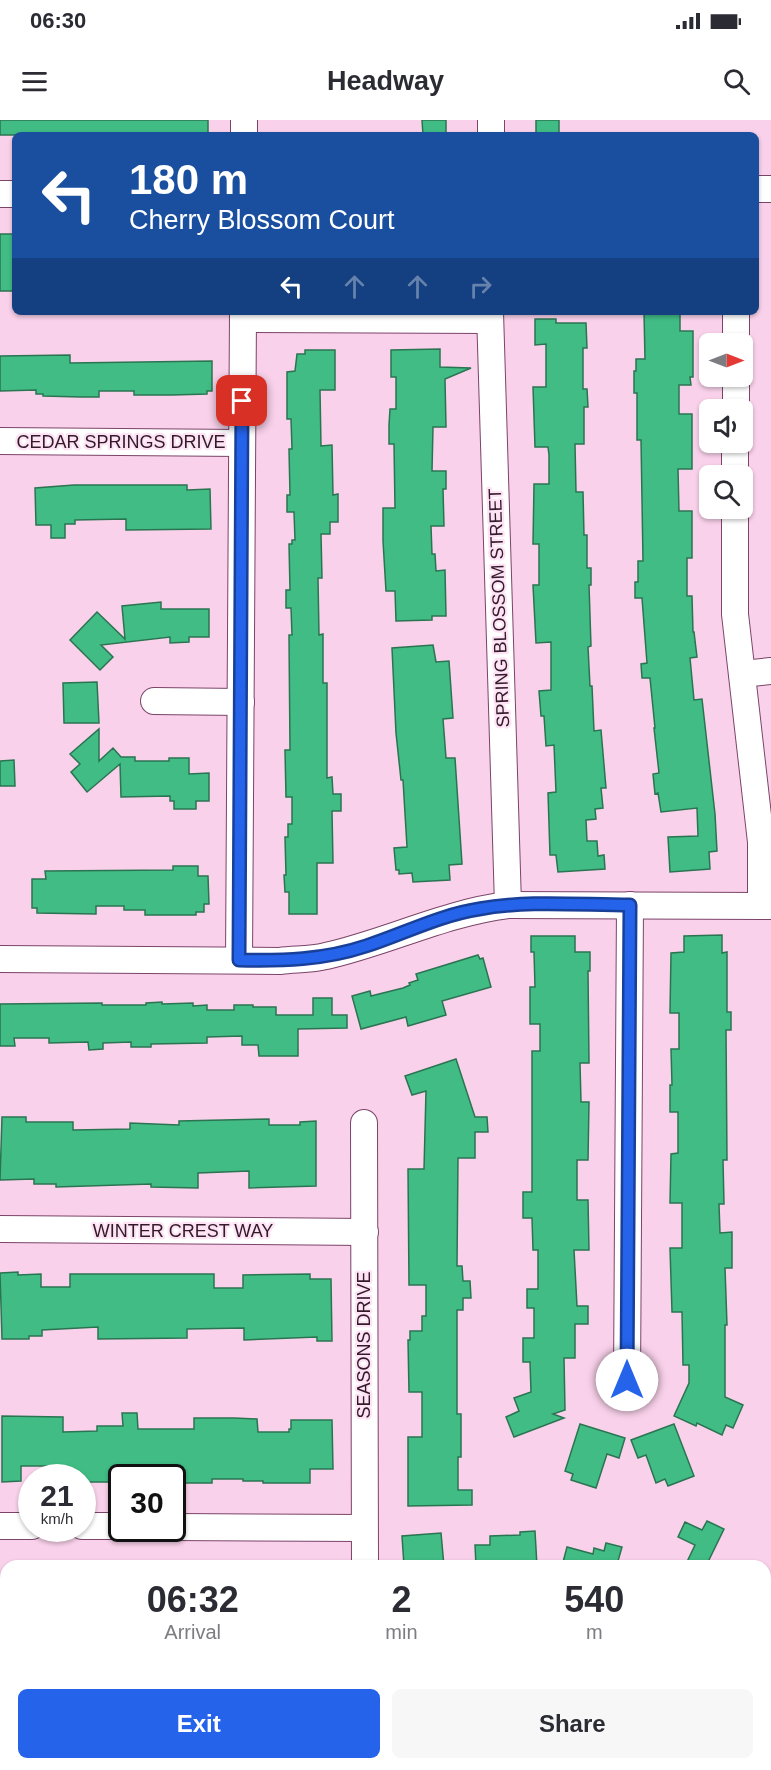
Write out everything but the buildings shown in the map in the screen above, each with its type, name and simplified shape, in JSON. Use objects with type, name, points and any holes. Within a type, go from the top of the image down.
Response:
[{"type":"street","points":[[239,960],[243,315],[490,316]]},
{"type":"street","points":[[736,315],[736,333]]},
{"type":"street","name":"SPRING BLOSSOM STREET","points":[[490,316],[508,905]]},
{"type":"street","name":"CEDAR SPRINGS DRIVE","points":[[0,441],[242,443]]},
{"type":"street","points":[[0,959],[280,961],[323,957],[364,946],[441,919],[477,909],[508,905],[766,906],[735,614],[735,519]]},
{"type":"street","points":[[742,675],[771,671]]},
{"type":"street","points":[[154,701],[241,702]]},
{"type":"street","points":[[627,1380],[630,905]]},
{"type":"street","name":"SEASONS DRIVE","points":[[364,1123],[365,1560]]},
{"type":"street","name":"WINTER CREST WAY","points":[[0,1230],[365,1232]]},
{"type":"street","points":[[0,1526],[18,1526]]},
{"type":"street","points":[[186,1527],[363,1528]]},
{"type":"route","points":[[242,401],[239,960],[280,961],[323,957],[477,909],[508,905],[630,905],[627,1380]]}]
